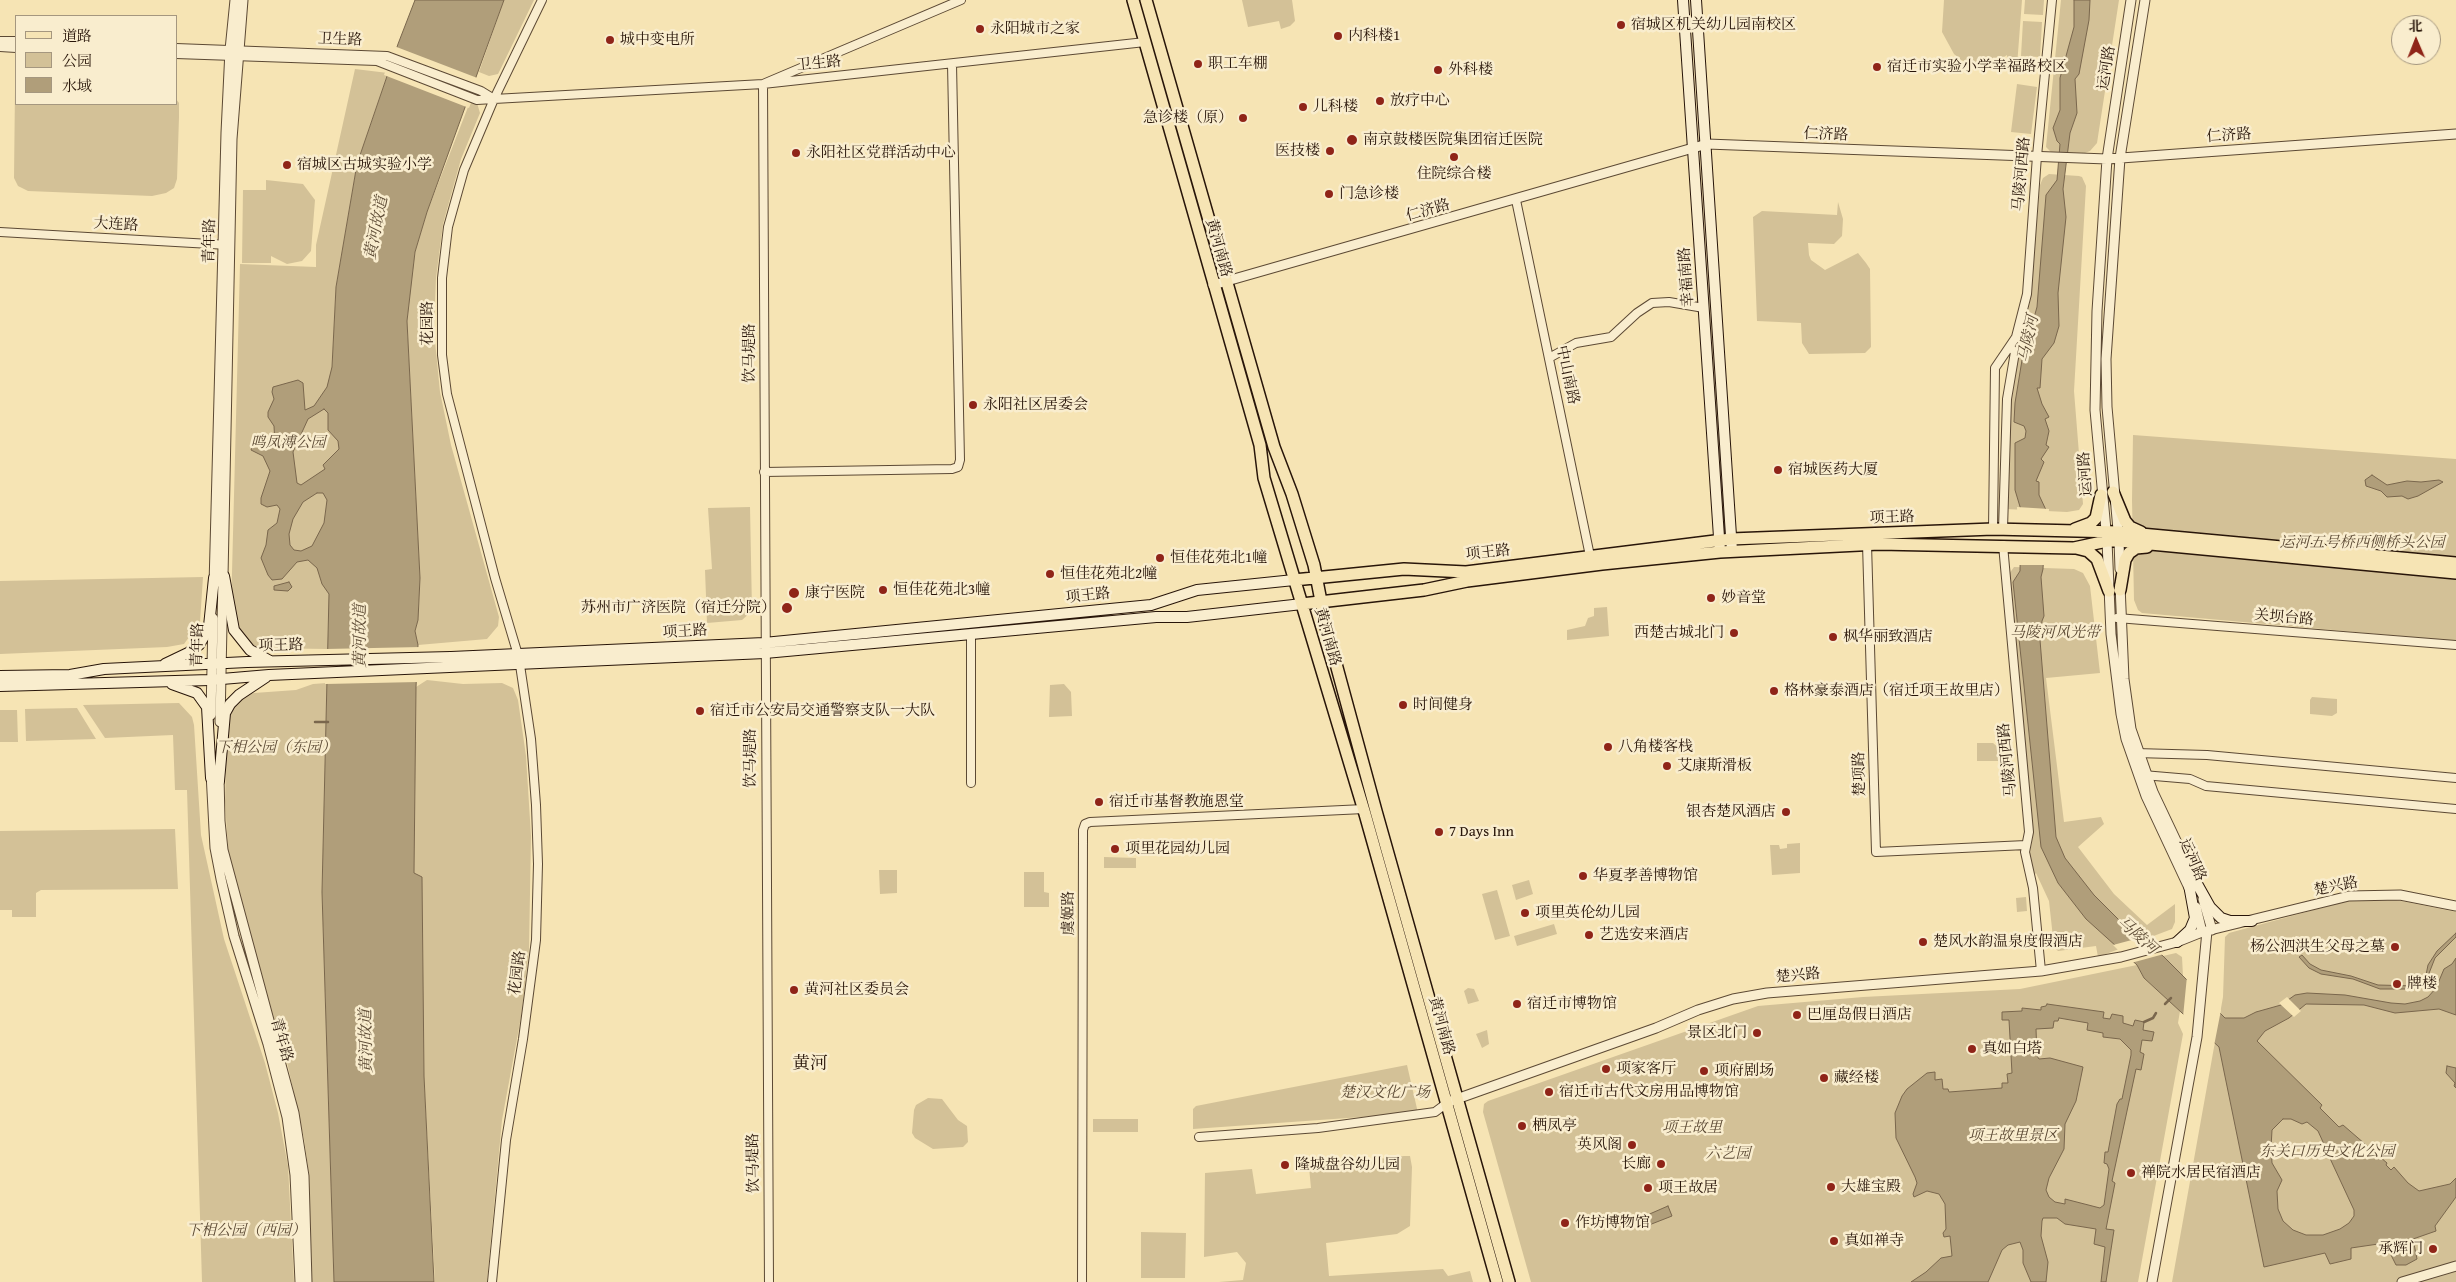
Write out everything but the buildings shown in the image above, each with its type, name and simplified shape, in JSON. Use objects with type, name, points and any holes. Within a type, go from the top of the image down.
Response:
[{"type":"main road","name":"黄河南路","points":[[1133,0],[1213,286],[1260,445],[1264,478],[1364,809],[1497,1282]]},
{"type":"main road","name":"黄河南路","points":[[1146,0],[1274,447],[1292,494],[1317,578],[1321,602],[1371,792],[1509,1282]]},
{"type":"main road","name":"幸福南路","points":[[1683,0],[1719,546]]},
{"type":"main road","name":"幸福南路","points":[[1696,0],[1707,144],[1732,551]]},
{"type":"main road","points":[[2113,492],[2130,527],[2136,531],[2171,541],[2456,572]]},
{"type":"main road","points":[[2069,532],[2091,523],[2096,518],[2101,495]]},
{"type":"main road","name":"项王路","points":[[0,686],[216,679],[269,675],[451,668],[519,660],[765,648],[971,634],[1156,617],[1187,617],[1424,590],[1467,581],[1719,546],[1731,539],[1998,529],[2069,532],[2171,541]]},
{"type":"main road","name":"项王路","points":[[765,648],[1150,605],[1197,590],[1420,568],[1466,572],[1590,556],[1719,546],[1732,551],[1867,544],[2003,545],[2074,548],[2106,536]]},
{"type":"main road","points":[[2115,590],[2124,560],[2129,553],[2136,548],[2171,541],[2456,563]]},
{"type":"main road","points":[[2074,548],[2088,551],[2097,559],[2115,590]]},
{"type":"main road","points":[[219,577],[234,630],[250,650],[271,662]]},
{"type":"main road","points":[[159,666],[188,654],[199,645],[209,626],[219,577]]},
{"type":"main road","name":"项王路","points":[[0,676],[70,675],[104,669],[271,662],[451,657],[519,660]]},
{"type":"main road","points":[[215,780],[225,713],[230,704],[247,688],[269,675]]},
{"type":"main road","points":[[162,680],[197,693],[207,707],[215,780]]},
{"type":"main road","points":[[2192,884],[2221,918],[2230,921],[2252,921]]},
{"type":"main road","points":[[2173,943],[2190,930],[2195,918],[2192,884]]},
{"type":"street","name":"青年路","points":[[216,679],[222,664],[219,577],[235,0]]},
{"type":"street","name":"青年路","points":[[233,53],[243,0]]},
{"type":"street","name":"花园路","points":[[492,1282],[506,1140],[523,1039],[536,940],[537,836],[534,774],[531,739],[519,660],[459,446],[447,394],[442,355],[442,278],[448,227],[464,170],[494,99],[542,0]]},
{"type":"street","points":[[763,84],[961,0]]},
{"type":"street","name":"马陵河西路","points":[[1998,529],[1995,368],[2010,347],[2019,329],[2027,294],[2037,156],[2052,0]]},
{"type":"street","name":"运河路","points":[[2131,0],[2107,159],[2095,362],[2101,495],[2106,536],[2121,618],[2125,686],[2135,754]]},
{"type":"street","name":"运河路","points":[[2145,0],[2120,158],[2106,360],[2113,492],[2119,537],[2115,590],[2110,618],[2121,714],[2143,775],[2192,884],[2207,931],[2205,969],[2197,1037],[2152,1282]]},
{"type":"street","points":[[0,41],[15,41]]},
{"type":"street","name":"卫生路","points":[[386,59],[477,100],[763,84],[1145,42]]},
{"type":"street","points":[[0,47],[15,48]]},
{"type":"street","name":"卫生路","points":[[178,48],[233,53],[386,59],[480,91],[494,99]]},
{"type":"street","name":"卫生路","points":[[178,54],[233,53]]},
{"type":"street","points":[[764,472],[952,469],[958,467],[960,460],[952,64]]},
{"type":"street","name":"饮马堤路","points":[[763,84],[769,1282]]},
{"type":"street","name":"仁济路","points":[[1213,286],[1707,144],[2107,159],[2456,134]]},
{"type":"street","name":"中山南路","points":[[1516,200],[1590,556]]},
{"type":"street","name":"大连路","points":[[0,232],[227,245]]},
{"type":"street","points":[[1549,358],[1576,343],[1611,337],[1637,313],[1652,303],[1669,302],[1704,308]]},
{"type":"street","name":"马陵河西路","points":[[1998,529],[2007,400],[2015,352],[2010,347]]},
{"type":"street","name":"楚项路","points":[[1867,544],[1876,852],[2026,845]]},
{"type":"street","name":"马陵河西路","points":[[2003,545],[2029,832],[2026,858],[2033,888],[2041,971]]},
{"type":"street","name":"青年路","points":[[219,577],[211,664],[216,679],[215,848],[234,936],[268,1044],[287,1116],[295,1175],[300,1282]]},
{"type":"street","name":"关坝台路","points":[[2110,618],[2456,645]]},
{"type":"street","points":[[971,634],[971,784]]},
{"type":"street","points":[[2135,754],[2216,756],[2456,778]]},
{"type":"street","points":[[2143,775],[2190,779],[2206,786],[2456,809]]},
{"type":"street","name":"青年路","points":[[215,780],[223,850],[294,1113],[304,1176],[307,1282]]},
{"type":"street","name":"虞姬路","points":[[1082,1282],[1082,830],[1085,824],[1090,822],[1364,809]]},
{"type":"street","name":"楚兴路","points":[[1447,1103],[1734,999],[1780,991],[2041,971],[2121,956],[2173,943],[2222,927],[2334,899],[2364,895],[2400,896],[2456,906]]},
{"type":"street","points":[[1199,1137],[1318,1128],[1435,1112],[1447,1103]]},
{"type":"street","points":[[2402,1282],[2456,1266]]},
{"type":"green space","points":[[504,0],[534,0],[498,74],[489,76],[479,72]]},
{"type":"green space","points":[[1242,0],[1292,0],[1295,21],[1290,26],[1281,29],[1279,21],[1248,27]]},
{"type":"green space","points":[[1944,0],[2022,0],[2017,66],[2007,66],[2007,55],[1996,62],[1974,65],[1961,60],[1954,54],[1942,32]]},
{"type":"green space","points":[[2025,0],[2044,0],[2043,15],[2024,14]]},
{"type":"green space","points":[[2061,0],[2119,0],[2097,143],[2090,151],[2085,153],[2051,152],[2046,147]]},
{"type":"green space","points":[[2023,21],[2042,22],[2040,57],[2021,56]]},
{"type":"green space","name":"鸣凤溥公园","points":[[355,69],[388,73],[357,164],[336,287],[332,367],[343,448],[332,476],[328,649],[257,648],[241,637],[231,611],[240,264],[316,267],[316,245]]},
{"type":"green space","points":[[2017,84],[2037,87],[2031,134],[2011,132]]},
{"type":"green space","points":[[15,89],[15,105],[178,105],[178,102],[179,103],[177,179],[174,188],[166,193],[152,196],[28,191],[18,186],[14,178]]},
{"type":"green space","points":[[470,102],[477,103],[480,113],[461,159],[443,224],[436,278],[434,331],[440,392],[451,445],[499,617],[498,626],[487,639],[418,645],[415,631],[418,620],[420,578],[407,321],[410,286],[415,252],[427,212]]},
{"type":"green space","points":[[2049,174],[2079,176],[2082,177],[2086,186],[2074,391],[2083,504],[2079,510],[2067,512],[2006,509],[2010,401],[2013,372],[2030,302],[2040,185],[2043,178]]},
{"type":"green space","points":[[266,180],[303,184],[315,200],[311,251],[302,261],[287,264],[271,256],[271,263],[242,263],[243,190],[266,190]]},
{"type":"green space","points":[[1838,202],[1843,219],[1842,236],[1834,244],[1808,243],[1809,255],[1811,260],[1825,270],[1858,253],[1866,263],[1870,269],[1871,347],[1865,353],[1809,354],[1802,343],[1801,323],[1757,321],[1753,217],[1762,211],[1837,215]]},
{"type":"green space","name":"运河五号桥西侧桥头公园","points":[[2133,435],[2456,459],[2456,641],[2142,613],[2138,610],[2134,600]]},
{"type":"green space","points":[[750,507],[752,611],[742,620],[707,623],[705,570],[712,569],[708,508]]},
{"type":"green space","name":"马陵河风光带","points":[[2014,567],[2074,569],[2083,573],[2090,586],[2100,673],[2046,678],[2064,822],[2101,817],[2104,824],[2078,847],[2114,894],[2147,925],[2175,904],[2175,922],[2172,929],[2098,957],[2096,946],[2058,951],[2054,947],[2049,901],[2036,873],[2034,876],[2029,859],[2033,835],[2009,574]]},
{"type":"green space","points":[[203,577],[200,622],[184,644],[167,647],[0,654],[0,581]]},
{"type":"green space","points":[[1607,607],[1609,636],[1567,640],[1567,630],[1585,626],[1588,618],[1594,616],[1594,608]]},
{"type":"green space","points":[[427,680],[463,684],[502,683],[513,688],[518,700],[526,756],[531,836],[529,950],[521,1017],[502,1120],[487,1282],[435,1282],[424,1076],[422,877],[414,874],[416,687]]},
{"type":"green space","name":"下相公园（东园）","points":[[327,683],[322,892],[334,1282],[312,1282],[309,1175],[304,1139],[283,1044],[265,998],[243,920],[228,849],[225,801],[227,723],[232,707],[245,695],[296,690],[313,684]]},
{"type":"green space","points":[[1064,684],[1071,692],[1072,716],[1049,717],[1050,685]]},
{"type":"green space","points":[[2312,697],[2337,699],[2337,713],[2332,716],[2310,714],[2310,700]]},
{"type":"green space","name":"下相公园（西园）","points":[[179,703],[192,717],[194,725],[201,835],[224,939],[265,1063],[278,1113],[288,1166],[294,1282],[202,1282],[187,790],[175,790],[173,735],[105,738],[83,705]]},
{"type":"green space","points":[[77,708],[96,739],[26,741],[25,709]]},
{"type":"green space","points":[[0,710],[17,710],[18,742],[0,742]]},
{"type":"green space","points":[[1977,743],[1993,743],[2001,750],[2002,761],[1977,761]]},
{"type":"green space","points":[[175,829],[178,889],[41,890],[36,893],[36,917],[12,917],[12,910],[0,910],[0,831]]},
{"type":"green space","points":[[1800,843],[1800,873],[1772,875],[1770,845],[1779,845],[1780,849],[1787,848],[1787,844]]},
{"type":"green space","points":[[1104,857],[1136,858],[1136,868],[1104,868]]},
{"type":"green space","points":[[879,870],[897,870],[897,893],[880,894]]},
{"type":"green space","points":[[1024,872],[1044,872],[1044,892],[1049,893],[1049,907],[1024,907]]},
{"type":"green space","points":[[1529,880],[1533,894],[1516,900],[1512,885]]},
{"type":"green space","points":[[1497,890],[1510,936],[1495,940],[1482,894]]},
{"type":"green space","points":[[2026,897],[2027,911],[2017,912],[2016,898]]},
{"type":"green space","name":"东关口历史文化公园","points":[[2386,898],[2456,912],[2456,1282],[2172,1282],[2223,997],[2225,937],[2229,933],[2354,899]]},
{"type":"green space","points":[[1554,924],[1557,934],[1517,946],[1514,936]]},
{"type":"green space","points":[[2176,953],[2182,957],[2183,976],[2163,956]]},
{"type":"green space","name":"项王故里景区","points":[[2137,965],[2144,978],[2180,1011],[2178,1023],[2183,1034],[2138,1282],[1531,1282],[1483,1112],[1484,1104],[1488,1101],[1758,1006],[1863,997],[2020,989]]},
{"type":"green space","points":[[1468,988],[1474,989],[1479,1001],[1468,1004],[1464,991]]},
{"type":"green space","points":[[1487,1030],[1489,1044],[1482,1048],[1476,1034]]},
{"type":"green space","name":"楚汉文化广场","points":[[1407,1065],[1418,1113],[1193,1129],[1193,1109],[1196,1106]]},
{"type":"green space","points":[[928,1098],[942,1099],[958,1120],[967,1126],[968,1142],[963,1147],[933,1149],[915,1138],[912,1133],[914,1110],[916,1105]]},
{"type":"green space","points":[[1093,1119],[1138,1119],[1138,1132],[1093,1132]]},
{"type":"green space","points":[[1410,1156],[1412,1167],[1410,1226],[1397,1234],[1326,1243],[1329,1276],[1443,1269],[1448,1276],[1470,1271],[1473,1282],[1219,1282],[1243,1280],[1246,1263],[1237,1252],[1204,1257],[1205,1173],[1252,1169],[1256,1194],[1311,1188],[1309,1167]]},
{"type":"green space","points":[[1141,1232],[1186,1233],[1185,1278],[1141,1278]]},
{"type":"water","name":"黄河故道","points":[[415,0],[504,0],[427,212],[415,252],[407,321],[420,578],[418,620],[415,631],[418,645],[414,873],[422,877],[424,1076],[434,1282],[334,1282],[322,892],[329,594],[322,584],[317,568],[308,560],[297,562],[282,579],[272,580],[268,575],[261,558],[266,545],[268,530],[277,523],[280,509],[277,505],[267,507],[261,504],[261,498],[270,471],[263,456],[251,450],[253,445],[259,442],[269,448],[275,444],[274,426],[268,417],[268,412],[274,399],[273,387],[298,380],[303,383],[305,410],[314,406],[327,387],[332,367],[336,287],[357,164]],"holes":[[[324,409],[328,413],[328,430],[338,441],[339,449],[323,465],[325,469],[301,485],[297,483],[293,452],[308,419]],[[317,493],[323,493],[327,500],[324,523],[312,546],[301,551],[294,550],[290,545],[289,534],[293,519],[303,502]]]},
{"type":"water","name":"马陵河","points":[[2074,0],[2090,0],[2089,20],[2079,74],[2075,79],[2077,113],[2070,133],[2063,189],[2066,217],[2058,293],[2059,326],[2054,343],[2042,359],[2040,388],[2037,388],[2049,417],[2045,419],[2049,431],[2046,445],[2049,447],[2041,459],[2044,462],[2036,481],[2039,482],[2039,495],[2046,510],[2041,577],[2044,616],[2040,640],[2056,837],[2065,858],[2094,895],[2124,925],[2163,956],[2225,1018],[2244,1018],[2256,1012],[2281,1005],[2295,995],[2307,993],[2345,995],[2405,1004],[2420,1001],[2428,997],[2436,988],[2444,969],[2452,964],[2456,958],[2456,1015],[2439,1009],[2395,1013],[2364,1005],[2306,1004],[2289,1018],[2265,1031],[2257,1041],[2322,1105],[2320,1108],[2339,1127],[2343,1125],[2387,1163],[2386,1165],[2391,1170],[2394,1167],[2408,1183],[2419,1191],[2450,1184],[2456,1178],[2456,1197],[2435,1226],[2436,1231],[2413,1239],[2417,1259],[2406,1265],[2396,1265],[2385,1243],[2351,1248],[2351,1259],[2330,1264],[2325,1253],[2264,1267],[2219,1047],[2144,978],[2137,965],[2086,919],[2058,883],[2041,847],[2013,582],[2020,571],[2021,510],[2015,490],[2015,443],[2025,438],[2026,431],[2024,426],[2014,422],[2022,360],[2037,307],[2046,195],[2057,180],[2060,144],[2057,141],[2053,128],[2060,110],[2060,78],[2074,27]],"holes":[[[2283,1119],[2291,1119],[2302,1124],[2307,1122],[2318,1131],[2323,1142],[2322,1145],[2354,1210],[2354,1216],[2349,1223],[2340,1229],[2323,1235],[2306,1235],[2293,1230],[2283,1221],[2278,1209],[2277,1191],[2282,1180],[2272,1163],[2272,1130]]]},
{"type":"water","points":[[2372,475],[2387,485],[2407,481],[2439,480],[2443,482],[2418,496],[2408,499],[2402,496],[2387,497],[2381,491],[2366,486],[2365,480]]},
{"type":"water","points":[[289,582],[292,587],[288,591],[274,590],[274,586]]},
{"type":"water","points":[[2456,933],[2456,937],[2435,958],[2426,981],[2415,989],[2380,989],[2353,979],[2321,974],[2309,968],[2299,957],[2302,955],[2310,964],[2321,970],[2351,976],[2378,985],[2416,986],[2426,975],[2428,965],[2437,951]]},
{"type":"water","points":[[2047,1004],[2104,1012],[2103,1018],[2110,1019],[2112,1014],[2123,1016],[2123,1023],[2133,1026],[2135,1020],[2144,1022],[2143,1030],[2154,1032],[2152,1041],[2142,1040],[2140,1052],[2144,1054],[2141,1070],[2136,1069],[2112,1181],[2115,1183],[2106,1229],[2114,1230],[2106,1282],[2101,1282],[2105,1247],[2094,1244],[2096,1229],[2065,1224],[2057,1218],[2043,1218],[2041,1236],[2048,1262],[2046,1282],[2031,1282],[2023,1263],[2023,1250],[2020,1242],[2008,1245],[2002,1250],[1988,1282],[1911,1282],[1926,1272],[1941,1258],[1952,1256],[1950,1236],[1944,1237],[1943,1233],[1946,1229],[1945,1204],[1939,1194],[1927,1191],[1914,1197],[1913,1194],[1917,1183],[1896,1138],[1895,1113],[1902,1096],[1907,1089],[1927,1073],[1935,1072],[1935,1080],[1942,1079],[1943,1089],[1948,1089],[1949,1092],[2002,1088],[2002,1083],[2008,1083],[2007,1074],[2012,1073],[2009,1020],[2002,1020],[2002,1012],[2022,1011],[2022,1008],[2041,1010],[2041,1007]],"holes":[[[2059,1018],[2088,1023],[2087,1030],[2103,1033],[2103,1037],[2120,1039],[2131,1050],[2122,1099],[2117,1104],[2108,1152],[2105,1152],[2104,1163],[2107,1164],[2109,1169],[2104,1205],[2100,1208],[2065,1199],[2065,1204],[2055,1202],[2049,1197],[2046,1190],[2049,1178],[2064,1149],[2065,1124],[2076,1101],[2083,1067],[2050,1058],[2039,1059],[2037,1056],[2036,1029],[2053,1028],[2054,1021],[2058,1021]]]},
{"type":"water","points":[[2447,1066],[2456,1068],[2456,1088],[2454,1086],[2455,1083],[2446,1073]]},
{"type":"water","points":[[1668,1206],[1672,1216],[1649,1225],[1645,1216]]},
{"type":"pier","points":[[394,46],[480,79],[469,108],[384,75]]},
{"type":"pier","points":[[2017,507],[2049,509],[2046,565],[2019,565]]},
{"type":"pier","points":[[421,647],[418,682],[325,684],[326,649]]},
{"type":"pier","points":[[2143,937],[2164,954],[2131,963],[2113,945]]},
{"type":"pier","points":[[2187,976],[2221,1010],[2214,1046],[2183,1017]]},
{"type":"pier","points":[[2287,997],[2301,1011],[2294,1017],[2279,1003]]},
{"type":"waterway","points":[[315,722],[328,722]]},
{"type":"waterway","points":[[2165,1004],[2171,998]]},
{"type":"waterway","points":[[2144,1022],[2153,1018],[2156,1013]]},
{"type":"place","name":"宿城区机关幼儿园南校区","points":[[1621,25]]},
{"type":"place","name":"永阳城市之家","points":[[980,29]]},
{"type":"place","name":"内科楼1","points":[[1338,36]]},
{"type":"place","name":"城中变电所","points":[[610,40]]},
{"type":"place","name":"职工车棚","points":[[1198,64]]},
{"type":"place","name":"宿迁市实验小学幸福路校区","points":[[1877,67]]},
{"type":"place","name":"外科楼","points":[[1438,70]]},
{"type":"place","name":"放疗中心","points":[[1380,101]]},
{"type":"place","name":"儿科楼","points":[[1303,107]]},
{"type":"place","name":"急诊楼（原）","points":[[1243,118]]},
{"type":"place","name":"南京鼓楼医院集团宿迁医院","points":[[1352,140]]},
{"type":"place","name":"医技楼","points":[[1330,151]]},
{"type":"place","name":"永阳社区党群活动中心","points":[[796,153]]},
{"type":"place","name":"住院综合楼","points":[[1454,157]]},
{"type":"place","name":"宿城区古城实验小学","points":[[287,165]]},
{"type":"place","name":"门急诊楼","points":[[1329,194]]},
{"type":"place","name":"永阳社区居委会","points":[[973,405]]},
{"type":"place","name":"宿城医药大厦","points":[[1778,470]]},
{"type":"place","name":"恒佳花苑北1幢","points":[[1160,558]]},
{"type":"place","name":"恒佳花苑北2幢","points":[[1050,574]]},
{"type":"place","name":"恒佳花苑北3幢","points":[[883,590]]},
{"type":"place","name":"康宁医院","points":[[794,593]]},
{"type":"place","name":"妙音堂","points":[[1711,598]]},
{"type":"place","name":"苏州市广济医院（宿迁分院）","points":[[787,608]]},
{"type":"place","name":"西楚古城北门","points":[[1734,633]]},
{"type":"place","name":"枫华丽致酒店","points":[[1833,637]]},
{"type":"place","name":"格林豪泰酒店（宿迁项王故里店）","points":[[1774,691]]},
{"type":"place","name":"时间健身","points":[[1403,705]]},
{"type":"place","name":"宿迁市公安局交通警察支队一大队","points":[[700,711]]},
{"type":"place","name":"八角楼客栈","points":[[1608,747]]},
{"type":"place","name":"艾康斯滑板","points":[[1667,766]]},
{"type":"place","name":"宿迁市基督教施恩堂","points":[[1099,802]]},
{"type":"place","name":"银杏楚风酒店","points":[[1786,812]]},
{"type":"place","name":"7 Days Inn","points":[[1439,832]]},
{"type":"place","name":"项里花园幼儿园","points":[[1115,849]]},
{"type":"place","name":"华夏孝善博物馆","points":[[1583,876]]},
{"type":"place","name":"项里英伦幼儿园","points":[[1525,913]]},
{"type":"place","name":"艺选安来酒店","points":[[1589,935]]},
{"type":"place","name":"楚风水韵温泉度假酒店","points":[[1923,942]]},
{"type":"place","name":"杨公泗洪生父母之墓","points":[[2395,947]]},
{"type":"place","name":"牌楼","points":[[2397,984]]},
{"type":"place","name":"黄河社区委员会","points":[[794,990]]},
{"type":"place","name":"宿迁市博物馆","points":[[1517,1004]]},
{"type":"place","name":"巴厘岛假日酒店","points":[[1797,1015]]},
{"type":"place","name":"景区北门","points":[[1757,1033]]},
{"type":"place","name":"真如白塔","points":[[1972,1049]]},
{"type":"place","name":"项家客厅","points":[[1606,1069]]},
{"type":"place","name":"项府剧场","points":[[1704,1071]]},
{"type":"place","name":"藏经楼","points":[[1824,1078]]},
{"type":"place","name":"宿迁市古代文房用品博物馆","points":[[1549,1092]]},
{"type":"place","name":"栖凤亭","points":[[1522,1126]]},
{"type":"place","name":"英风阁","points":[[1632,1145]]},
{"type":"place","name":"长廊","points":[[1661,1164]]},
{"type":"place","name":"隆城盘谷幼儿园","points":[[1285,1165]]},
{"type":"place","name":"禅院水居民宿酒店","points":[[2131,1173]]},
{"type":"place","name":"大雄宝殿","points":[[1831,1187]]},
{"type":"place","name":"项王故居","points":[[1648,1188]]},
{"type":"place","name":"作坊博物馆","points":[[1565,1223]]},
{"type":"place","name":"真如禅寺","points":[[1834,1241]]},
{"type":"place","name":"承辉门","points":[[2433,1249]]},
{"type":"district","name":"黄河","points":[[810,1064]]},
{"type":"park label","name":"项王故里","points":[[1692,1128]]},
{"type":"park label","name":"六艺园","points":[[1728,1154]]}]
